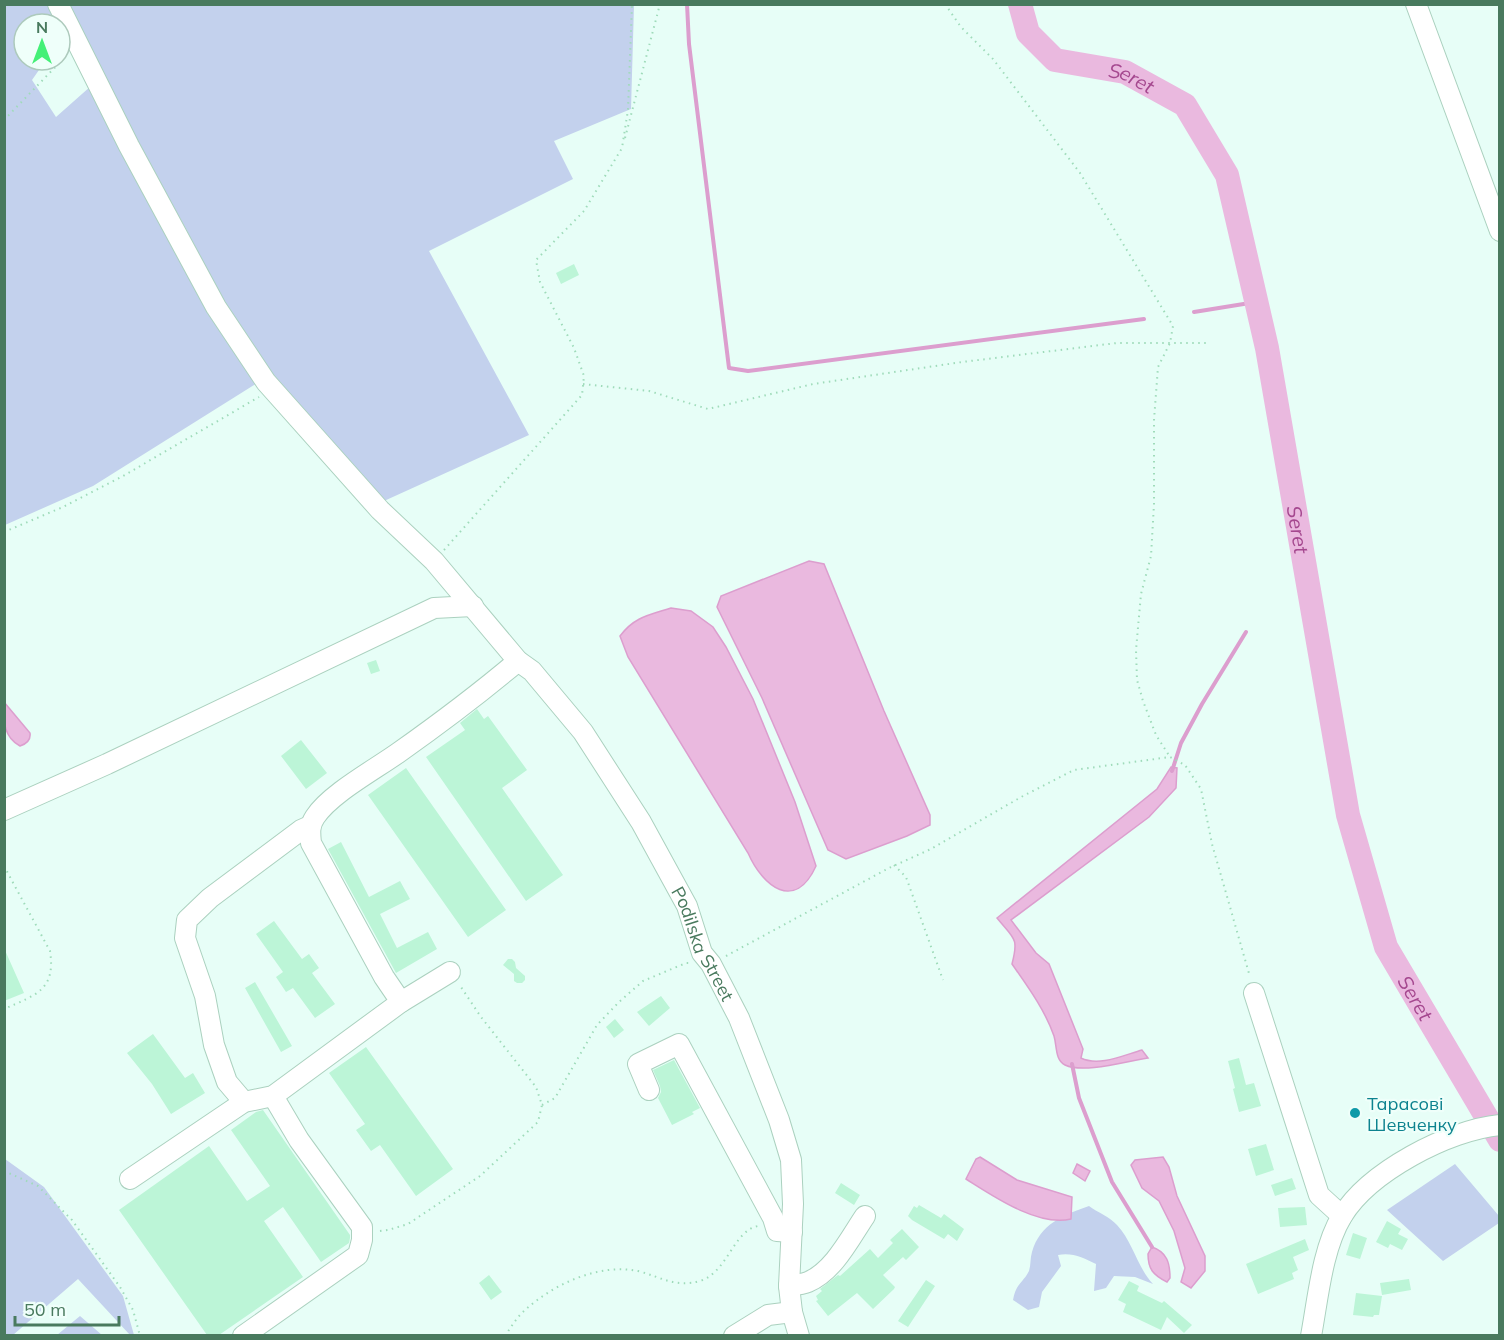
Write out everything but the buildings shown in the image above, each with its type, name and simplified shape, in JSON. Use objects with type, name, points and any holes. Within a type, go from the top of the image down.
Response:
[{"type":"street","name":"Podilska Street","points":[[58,4],[129,146],[216,308],[273,390],[380,510],[435,561],[518,661],[532,670],[583,732],[641,822],[687,906],[702,953],[711,964],[739,1018],[779,1120],[791,1160],[793,1204],[784,1231],[792,1312],[799,1335]]},
{"type":"street","points":[[1416,4],[1500,231]]},
{"type":"street","points":[[4,810],[107,764],[434,608],[473,606]]},
{"type":"street","points":[[401,1002],[384,977],[311,843],[310,826],[316,815],[334,798],[419,738],[518,661]]},
{"type":"street","points":[[244,1102],[227,1082],[214,1046],[205,996],[184,938],[188,920],[210,898],[301,830],[310,826]]},
{"type":"street","points":[[130,1179],[244,1102],[273,1096],[401,1002],[450,972]]},
{"type":"street","points":[[1254,993],[1319,1195],[1342,1216]]},
{"type":"street","points":[[650,1090],[638,1064],[679,1044],[773,1218],[784,1231]]},
{"type":"street","points":[[243,1335],[357,1255],[362,1240],[362,1227],[299,1140],[273,1096]]},
{"type":"street","points":[[1311,1335],[1329,1245],[1342,1216],[1366,1188],[1397,1165],[1437,1143],[1460,1133],[1500,1125]]},
{"type":"street","points":[[789,1286],[810,1281],[825,1270],[839,1255],[865,1216]]},
{"type":"street","points":[[734,1335],[768,1315],[792,1312]]},
{"type":"path","points":[[622,148],[628,110],[632,4]]},
{"type":"path","points":[[435,561],[582,395],[584,376],[574,348],[540,282],[536,260],[584,211],[622,148],[660,4]]},
{"type":"path","points":[[945,4],[961,27],[993,59],[1080,173],[1173,326],[1170,343],[1158,367],[1154,420],[1154,504],[1151,556],[1141,594],[1136,650],[1137,680],[1156,735],[1170,757],[1185,765],[1201,789],[1205,816],[1254,993]]},
{"type":"path","points":[[4,120],[64,57],[80,50]]},
{"type":"path","points":[[583,384],[649,391],[708,409],[813,384],[962,362],[1117,343],[1208,343]]},
{"type":"path","points":[[4,532],[63,507],[123,476],[273,390]]},
{"type":"path","points":[[542,1105],[555,1098],[597,1025],[643,981],[686,963],[711,964],[894,865],[931,849],[1023,796],[1074,770],[1170,757]]},
{"type":"path","points":[[894,865],[906,877],[943,980]]},
{"type":"path","points":[[4,866],[50,951],[52,966],[45,987],[37,994],[4,1009]]},
{"type":"path","points":[[362,1227],[369,1231],[388,1230],[408,1224],[471,1182],[538,1122],[542,1105],[536,1087],[481,1017],[450,972]]},
{"type":"path","points":[[4,1171],[38,1186],[72,1220],[120,1287],[133,1310],[140,1335]]},
{"type":"path","points":[[505,1335],[524,1311],[574,1279],[616,1268],[638,1272],[672,1283],[688,1283],[712,1275],[751,1227],[769,1227],[784,1231]]},
{"type":"shaded area","points":[[4,5],[52,5],[56,12],[12,12],[12,72],[38,72],[32,80],[56,117],[91,86],[262,380],[93,486],[5,525]]},
{"type":"shaded area","points":[[61,5],[634,5],[631,109],[554,141],[573,179],[429,251],[529,435],[384,501],[285,400],[231,321],[186,229],[72,25],[72,12],[65,12]]},
{"type":"shaded area","points":[[809,561],[824,564],[884,711],[930,815],[930,825],[846,859],[828,850],[762,698],[717,607],[721,596]]},
{"type":"shaded area","points":[[671,608],[691,611],[713,627],[753,699],[795,802],[816,866],[808,880],[799,888],[789,891],[780,890],[762,876],[628,657],[620,636],[625,630],[642,618]]},
{"type":"shaded area","points":[[4,702],[30,733],[29,740],[20,746],[7,732],[4,721]]},
{"type":"shaded area","points":[[1171,767],[1177,768],[1176,788],[1149,817],[1011,920],[1036,953],[1049,964],[1083,1049],[1081,1058],[1103,1061],[1142,1050],[1148,1058],[1094,1068],[1065,1065],[1059,1060],[1054,1036],[1046,1017],[1012,964],[1014,939],[997,918],[1157,789]]},
{"type":"shaded area","points":[[980,1157],[1017,1180],[1072,1197],[1071,1219],[1044,1219],[1030,1214],[1002,1201],[966,1179],[976,1159]]},
{"type":"shaded area","points":[[1163,1157],[1169,1167],[1177,1196],[1205,1256],[1205,1271],[1191,1288],[1181,1282],[1185,1268],[1174,1231],[1159,1201],[1142,1188],[1131,1165],[1135,1160]]},
{"type":"shaded area","points":[[5,1159],[44,1187],[123,1296],[134,1335],[130,1335],[78,1279],[13,1335],[5,1335]]},
{"type":"shaded area","points":[[1077,1164],[1090,1171],[1085,1181],[1073,1173]]},
{"type":"shaded area","points":[[1455,1164],[1499,1216],[1499,1223],[1443,1261],[1387,1210]]},
{"type":"shaded area","points":[[1089,1206],[1117,1225],[1153,1284],[1135,1277],[1114,1276],[1106,1288],[1094,1291],[1096,1264],[1078,1256],[1063,1254],[1058,1255],[1061,1266],[1042,1292],[1039,1307],[1028,1310],[1013,1300],[1014,1294],[1029,1271],[1032,1252],[1041,1234],[1062,1217]]},
{"type":"shaded area","points":[[1152,1247],[1167,1259],[1170,1278],[1167,1282],[1158,1277],[1150,1268],[1148,1254]]},
{"type":"shaded area","points":[[80,1316],[102,1335],[57,1335]]},
{"type":"waterway","points":[[687,4],[689,44],[729,368],[748,371],[1144,319]]},
{"type":"waterway","name":"Seret","points":[[1020,4],[1028,33],[1055,60],[1125,72],[1185,105],[1227,175],[1267,348],[1348,815],[1386,947],[1500,1140]]},
{"type":"waterway","points":[[1194,312],[1256,302]]},
{"type":"waterway","points":[[1172,771],[1181,743],[1246,632]]},
{"type":"waterway","points":[[1072,1064],[1079,1098],[1112,1182],[1152,1247]]},
{"type":"place","name":"Тарасові Шевченку","points":[[1355,1113]]}]
